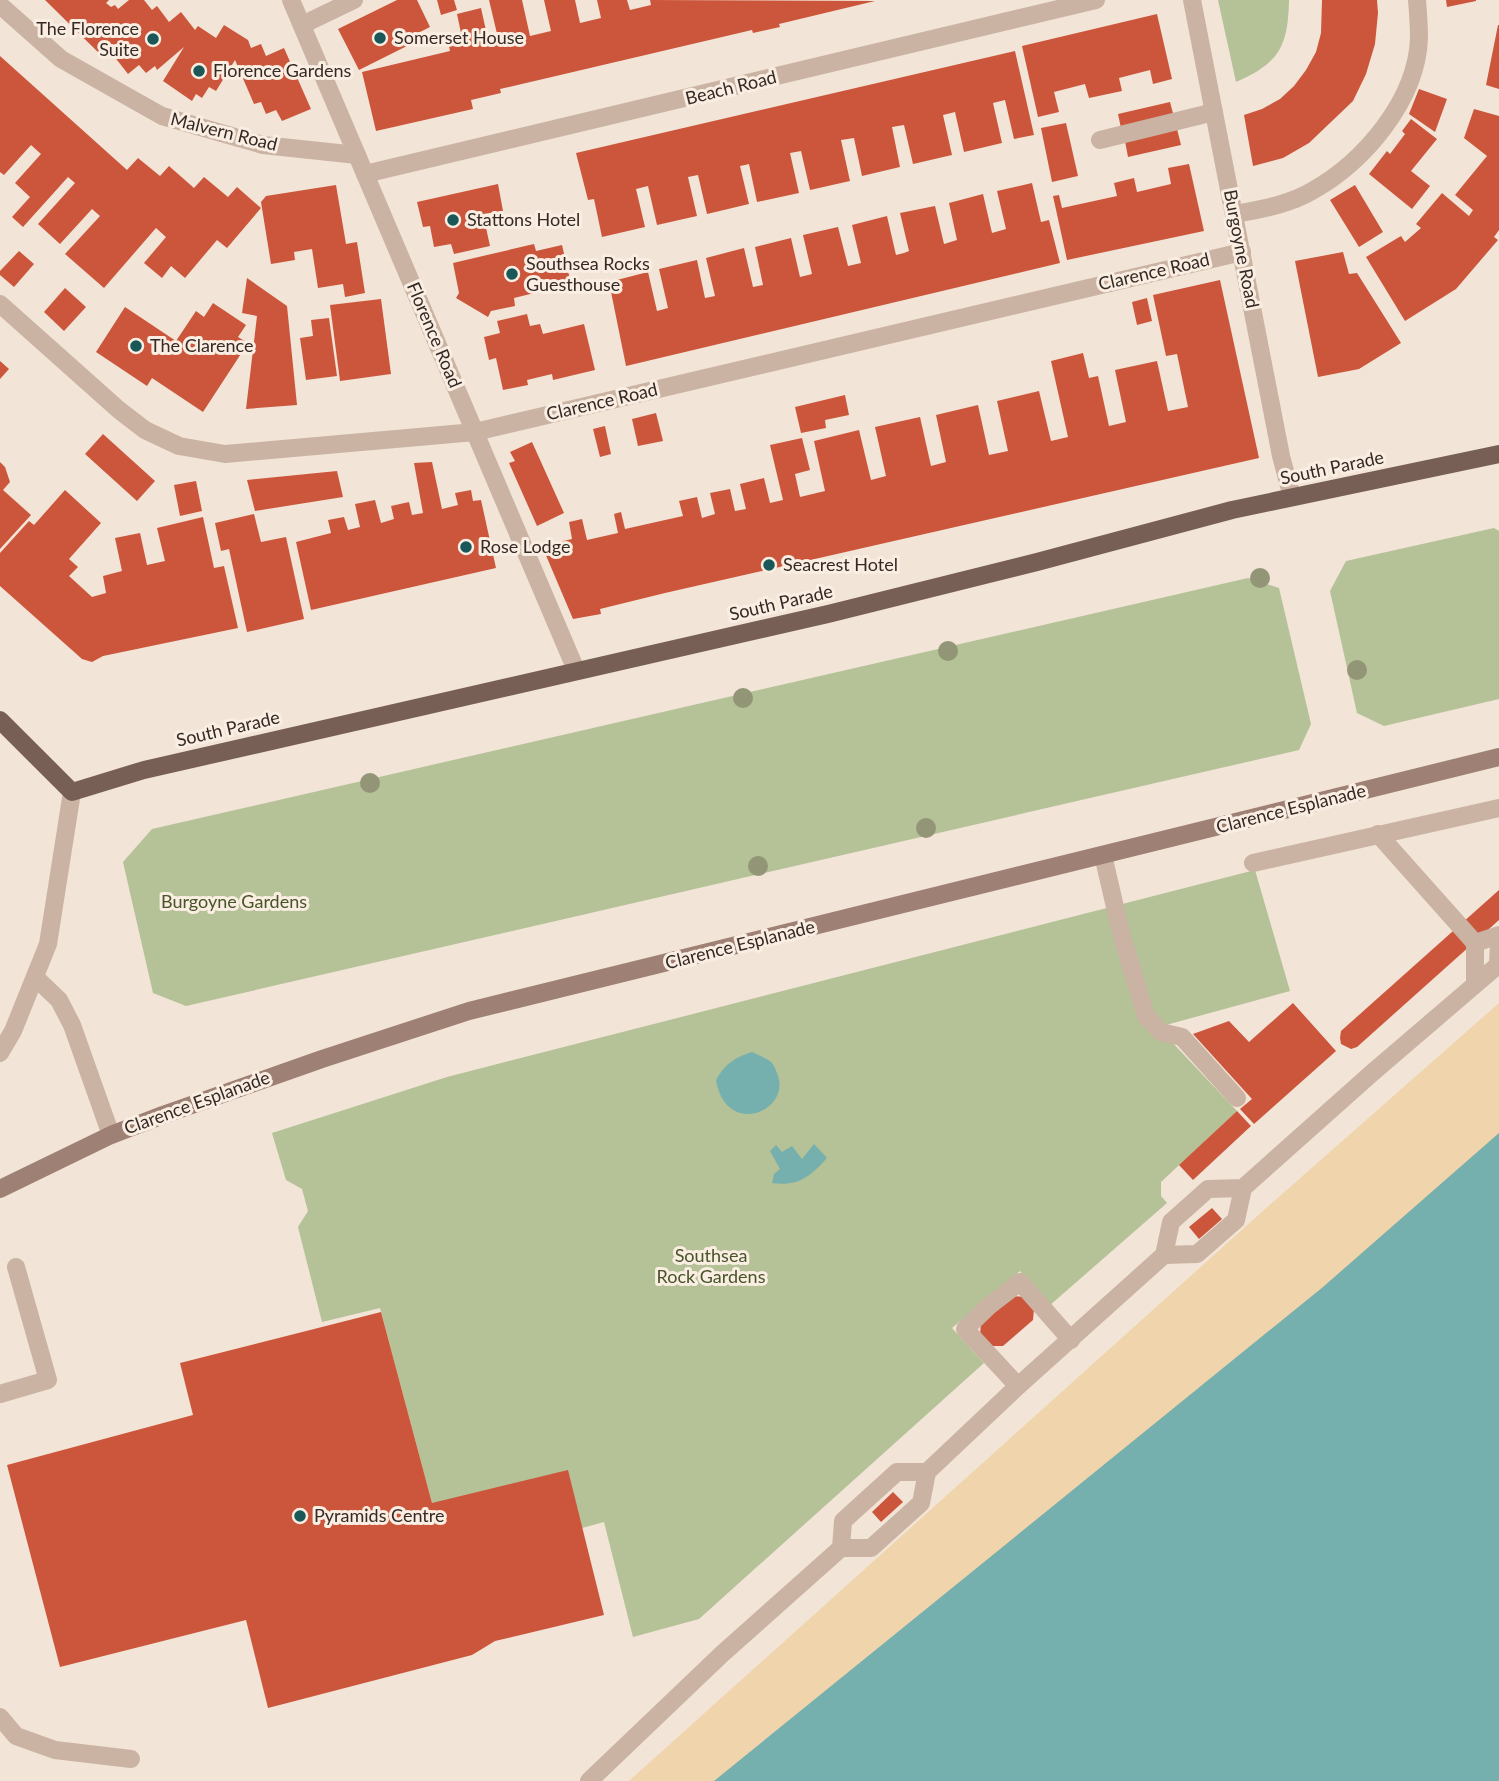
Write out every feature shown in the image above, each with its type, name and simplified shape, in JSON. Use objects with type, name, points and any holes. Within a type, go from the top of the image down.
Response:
[{"type":"main road","name":"South Parade","points":[[72,792],[144,770],[828,614],[1232,510],[1499,454]]},
{"type":"main road","points":[[0,720],[72,792]]},
{"type":"street","name":"Florence Road","points":[[291,0],[576,670]]},
{"type":"street","points":[[302,25],[354,0]]},
{"type":"street","name":"Beach Road","points":[[365,174],[1096,0]]},
{"type":"street","name":"Burgoyne Road","points":[[1192,0],[1292,497]]},
{"type":"street","points":[[1235,214],[1272,207],[1311,192],[1353,162],[1384,128],[1410,79],[1419,40],[1418,0]]},
{"type":"street","name":"Malvern Road","points":[[0,5],[61,60],[162,116],[263,145],[357,155]]},
{"type":"street","points":[[1100,140],[1214,112]]},
{"type":"street","name":"Clarence Road","points":[[0,304],[145,430],[179,446],[225,454],[475,432],[1242,252]]},
{"type":"street","name":"Clarence Esplanade","points":[[0,1189],[111,1135],[253,1082],[469,1011],[1499,757]]},
{"type":"street","points":[[0,1053],[13,1031],[48,944],[72,792]]},
{"type":"street","points":[[1253,863],[1499,808]]},
{"type":"street","points":[[1378,834],[1475,943],[1475,984]]},
{"type":"street","points":[[1103,855],[1121,933],[1146,1016],[1161,1032],[1182,1037],[1237,1098]]},
{"type":"street","points":[[1475,943],[1499,935]]},
{"type":"street","points":[[1164,1255],[1197,1254],[1237,1220],[1243,1188],[1362,1081],[1498,965],[1499,943]]},
{"type":"street","points":[[36,978],[59,1000],[72,1025],[111,1135]]},
{"type":"street","points":[[589,1781],[722,1654],[841,1548],[872,1548],[921,1503],[927,1472],[1164,1255],[1171,1222],[1208,1189],[1243,1188]]},
{"type":"street","points":[[0,1394],[48,1380],[16,1267]]},
{"type":"street","points":[[1018,1386],[965,1329],[989,1306],[1020,1282],[1071,1340]]},
{"type":"street","points":[[841,1548],[843,1521],[897,1472],[927,1472]]},
{"type":"street","points":[[0,1717],[16,1736],[55,1750],[131,1759]]},
{"type":"green space","points":[[1218,0],[1289,0],[1286,30],[1278,52],[1262,68],[1236,82]]},
{"type":"green space","points":[[1494,528],[1499,531],[1499,699],[1384,726],[1357,713],[1330,591],[1346,561]]},
{"type":"green space","name":"Burgoyne Gardens","points":[[1248,578],[1279,588],[1311,724],[1299,750],[186,1006],[153,993],[123,862],[152,829]]},
{"type":"green space","name":"Southsea Rock Gardens","points":[[1255,870],[1290,991],[1166,1025],[1169,1039],[1237,1111],[1161,1182],[1161,1196],[1167,1203],[1049,1306],[1020,1271],[952,1328],[984,1363],[699,1619],[633,1637],[604,1522],[582,1528],[432,1503],[380,1308],[322,1322],[298,1227],[308,1211],[302,1189],[286,1180],[272,1133],[447,1077]]},
{"type":"sand","points":[[1499,1003],[1499,1285],[839,1781],[629,1781],[1264,1210]]},
{"type":"water","points":[[752,1052],[772,1063],[779,1087],[776,1098],[767,1107],[756,1113],[744,1114],[732,1109],[722,1098],[716,1080],[731,1062]]},
{"type":"water","points":[[1499,1133],[1499,1781],[714,1781],[1323,1287]]},
{"type":"water","points":[[814,1144],[827,1158],[815,1170],[797,1182],[772,1183],[774,1174],[780,1169],[770,1151],[776,1145],[782,1152],[792,1146],[802,1159]]},
{"type":"building","points":[[45,0],[109,0],[106,3],[111,7],[115,5],[118,9],[129,0],[144,0],[152,10],[157,6],[169,22],[181,12],[195,30],[198,26],[216,38],[224,25],[248,40],[251,48],[261,44],[266,56],[284,48],[311,109],[282,121],[276,110],[266,114],[261,102],[254,104],[235,60],[216,91],[209,87],[202,98],[196,94],[192,101],[163,81],[184,47],[157,70],[155,66],[146,73],[139,65],[128,74],[110,51],[102,56]]},
{"type":"building","name":"Somerset House","points":[[397,0],[417,0],[430,27],[414,35],[417,41],[359,70],[338,29]]},
{"type":"building","points":[[437,0],[454,0],[457,10],[441,15]]},
{"type":"building","points":[[489,0],[522,0],[530,36],[551,31],[544,0],[575,0],[580,23],[601,18],[597,0],[627,0],[630,10],[651,5],[650,0],[875,1],[779,24],[780,27],[753,33],[752,30],[500,89],[501,93],[471,100],[473,109],[376,131],[362,72],[450,51],[447,36],[461,33],[457,14],[481,8],[489,44],[499,42]]},
{"type":"building","points":[[1322,0],[1377,0],[1375,44],[1366,74],[1353,101],[1309,143],[1283,158],[1253,166],[1244,115],[1280,99],[1306,70],[1316,52],[1321,33]]},
{"type":"building","points":[[1446,0],[1476,0],[1476,1],[1447,7]]},
{"type":"building","points":[[1157,14],[1172,79],[1153,84],[1150,70],[1119,78],[1122,91],[1089,98],[1085,84],[1054,92],[1059,112],[1038,117],[1022,46]]},
{"type":"building","points":[[1499,25],[1499,89],[1486,85]]},
{"type":"building","points":[[1015,51],[1034,135],[1014,139],[1005,100],[993,103],[1002,143],[964,152],[955,112],[943,115],[952,155],[913,164],[904,125],[892,127],[900,167],[862,176],[854,138],[841,140],[850,181],[810,190],[801,151],[790,153],[799,193],[757,202],[749,164],[740,166],[749,204],[707,214],[698,175],[688,177],[697,216],[657,225],[648,186],[636,189],[645,227],[602,237],[594,199],[588,200],[576,153]]},
{"type":"building","points":[[0,56],[127,170],[138,158],[160,176],[169,166],[194,188],[204,177],[228,197],[237,187],[261,208],[227,248],[217,240],[185,278],[171,266],[162,278],[144,263],[166,237],[156,228],[104,288],[65,254],[100,216],[92,209],[60,244],[38,224],[75,183],[68,177],[23,227],[12,217],[30,197],[15,183],[41,154],[31,145],[4,175],[0,172]]},
{"type":"building","points":[[1419,89],[1447,99],[1435,132],[1409,114]]},
{"type":"building","points":[[1170,102],[1174,117],[1121,128],[1118,114]]},
{"type":"building","points":[[1474,109],[1499,116],[1499,230],[1494,237],[1498,240],[1456,289],[1405,321],[1366,257],[1401,236],[1405,242],[1421,228],[1416,224],[1442,193],[1469,216],[1473,210],[1455,195],[1487,156],[1464,138]]},
{"type":"building","points":[[1411,119],[1437,139],[1411,171],[1430,186],[1412,209],[1369,174],[1387,151],[1390,154],[1405,134],[1402,131]]},
{"type":"building","points":[[1066,123],[1078,176],[1052,182],[1041,128]]},
{"type":"building","points":[[1177,129],[1181,145],[1128,157],[1125,141]]},
{"type":"building","points":[[1189,164],[1204,231],[1067,260],[1053,196],[1059,195],[1062,208],[1117,196],[1114,183],[1134,178],[1137,192],[1171,184],[1168,168]]},
{"type":"building","points":[[1032,183],[1041,222],[1049,220],[1060,263],[626,366],[609,282],[648,272],[657,311],[668,308],[659,269],[697,260],[705,298],[715,296],[706,258],[744,248],[753,287],[763,285],[755,247],[791,238],[800,277],[812,274],[803,235],[838,227],[848,266],[861,263],[852,225],[887,216],[896,255],[909,251],[900,213],[935,206],[944,244],[957,240],[949,203],[983,194],[992,233],[1006,229],[997,191]]},
{"type":"building","name":"Stattons Hotel","points":[[498,184],[503,211],[483,214],[490,246],[454,254],[451,244],[434,247],[430,226],[423,227],[417,202]]},
{"type":"building","points":[[336,185],[346,244],[357,242],[365,293],[345,297],[343,284],[318,288],[312,249],[294,252],[295,260],[271,264],[261,202],[266,196]]},
{"type":"building","points":[[1355,185],[1383,232],[1359,247],[1330,200]]},
{"type":"building","name":"Southsea Rocks Guesthouse","points":[[534,244],[536,251],[562,245],[571,284],[514,298],[515,306],[491,311],[488,317],[456,298],[459,293],[453,263]]},
{"type":"building","points":[[19,251],[34,264],[14,287],[0,275],[0,271]]},
{"type":"building","points":[[1343,252],[1349,274],[1357,273],[1401,343],[1359,369],[1318,377],[1295,261]]},
{"type":"building","points":[[247,278],[287,306],[297,405],[246,409],[257,316],[242,313]]},
{"type":"building","points":[[1220,280],[1259,458],[665,593],[600,609],[601,614],[573,619],[542,546],[572,539],[569,522],[582,519],[587,540],[618,533],[614,514],[621,512],[625,529],[683,516],[679,501],[697,497],[702,518],[715,514],[710,493],[730,489],[735,511],[746,509],[740,484],[764,478],[770,503],[783,500],[770,445],[802,438],[810,470],[795,474],[800,497],[825,491],[814,441],[859,430],[871,480],[886,476],[875,427],[920,417],[931,466],[946,462],[936,415],[978,405],[989,455],[1008,451],[997,401],[1039,391],[1051,441],[1068,437],[1051,361],[1083,353],[1089,378],[1098,376],[1109,426],[1126,422],[1115,370],[1157,361],[1168,411],[1188,407],[1177,354],[1166,356],[1153,295]]},
{"type":"building","points":[[65,288],[86,307],[64,331],[44,312]]},
{"type":"building","points":[[1147,298],[1152,321],[1137,325],[1132,302]]},
{"type":"building","points":[[381,299],[391,374],[340,381],[330,305]]},
{"type":"building","points":[[213,303],[246,325],[238,337],[248,343],[203,412],[152,378],[147,386],[96,352],[125,307],[176,341],[196,311],[204,317]]},
{"type":"building","points":[[527,314],[530,326],[540,324],[543,334],[584,324],[595,370],[553,380],[552,374],[527,380],[528,385],[503,390],[496,358],[489,360],[484,337],[500,333],[497,321]]},
{"type":"building","points":[[329,318],[337,376],[306,380],[300,338],[313,336],[311,320]]},
{"type":"building","points":[[0,361],[9,369],[0,379]]},
{"type":"building","points":[[845,395],[849,415],[825,420],[826,428],[801,433],[795,407]]},
{"type":"building","points":[[656,413],[663,441],[638,446],[632,419]]},
{"type":"building","points":[[605,426],[611,454],[600,457],[593,429]]},
{"type":"building","points":[[103,434],[155,481],[137,501],[85,454]]},
{"type":"building","points":[[532,442],[564,513],[537,526],[509,463],[515,461],[510,452]]},
{"type":"building","points":[[0,462],[5,467],[10,482],[3,490],[31,515],[0,549]]},
{"type":"building","points":[[432,462],[442,509],[458,505],[455,493],[471,490],[473,501],[481,500],[496,568],[311,610],[296,542],[331,533],[328,520],[344,517],[348,530],[360,527],[355,504],[375,500],[381,523],[394,519],[391,506],[409,502],[412,515],[423,513],[414,463]]},
{"type":"building","points":[[337,471],[343,497],[255,511],[247,480]]},
{"type":"building","points":[[196,481],[202,511],[180,516],[174,485]]},
{"type":"building","points":[[65,490],[101,523],[69,559],[78,567],[69,576],[92,597],[106,593],[103,576],[122,571],[115,538],[140,533],[147,565],[165,561],[157,528],[203,517],[214,568],[224,566],[238,628],[103,656],[92,662],[82,659],[0,586],[0,553],[29,521],[34,525]]},
{"type":"building","points":[[254,514],[261,542],[286,537],[304,619],[247,632],[229,549],[221,551],[215,523]]},
{"type":"building","points":[[1499,890],[1499,920],[1357,1047],[1351,1049],[1341,1044],[1341,1031]]},
{"type":"building","points":[[1293,1003],[1336,1051],[1254,1124],[1240,1109],[1252,1099],[1193,1034],[1229,1021],[1249,1042]]},
{"type":"building","points":[[1237,1111],[1251,1126],[1193,1180],[1179,1165]]},
{"type":"building","points":[[1212,1208],[1222,1219],[1199,1239],[1189,1227]]},
{"type":"building","points":[[1011,1296],[1025,1297],[1034,1309],[1033,1320],[1003,1346],[990,1346],[980,1336],[981,1322]]},
{"type":"building","name":"Pyramids Centre","points":[[381,1312],[432,1503],[568,1470],[604,1615],[495,1641],[472,1655],[268,1708],[246,1620],[60,1667],[7,1465],[193,1415],[180,1363]]},
{"type":"building","points":[[893,1492],[903,1502],[881,1522],[872,1512]]},
{"type":"place","name":"Somerset House","points":[[380,38]]},
{"type":"place","name":"The Florence Suite","points":[[153,39]]},
{"type":"place","name":"Florence Gardens","points":[[199,71]]},
{"type":"place","name":"Stattons Hotel","points":[[453,220]]},
{"type":"place","name":"Southsea Rocks Guesthouse","points":[[512,274]]},
{"type":"place","name":"The Clarence","points":[[136,346]]},
{"type":"place","name":"Rose Lodge","points":[[466,547]]},
{"type":"place","name":"Seacrest Hotel","points":[[769,565]]},
{"type":"place","name":"Pyramids Centre","points":[[300,1516]]}]
